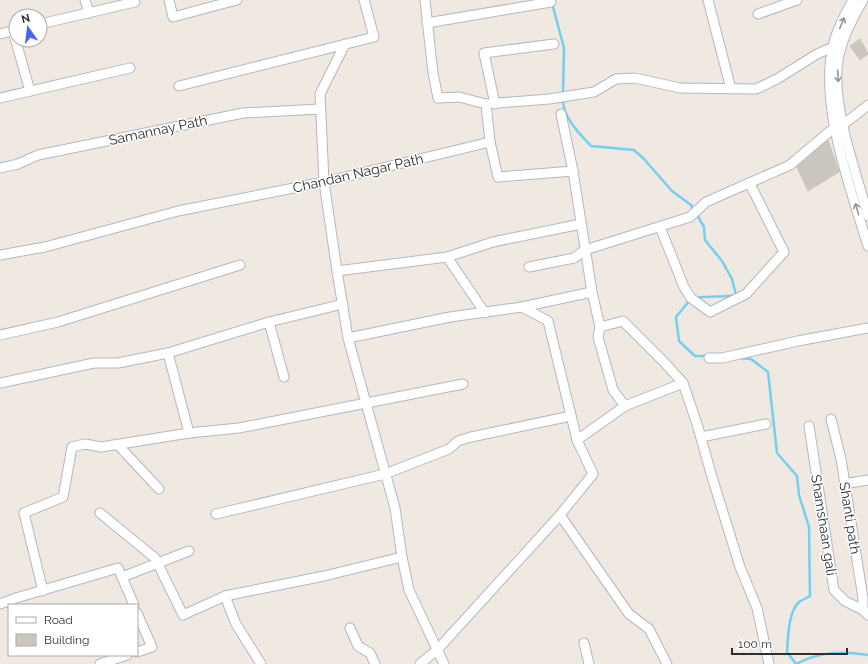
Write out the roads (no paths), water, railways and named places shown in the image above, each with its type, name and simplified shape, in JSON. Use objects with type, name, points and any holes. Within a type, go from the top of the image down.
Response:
[{"type":"street","points":[[85,0],[89,13]]},
{"type":"street","points":[[169,0],[173,17],[237,0]]},
{"type":"street","points":[[179,86],[374,36],[364,0]]},
{"type":"street","points":[[424,0],[433,73],[438,98],[459,97],[486,104],[549,99],[594,92],[616,79],[635,78],[680,88],[756,89],[777,80],[817,54],[837,48],[863,0]]},
{"type":"street","points":[[708,0],[731,89]]},
{"type":"street","points":[[758,14],[797,0]]},
{"type":"street","points":[[853,0],[843,20],[837,48],[829,74],[830,96],[868,216]]},
{"type":"street","points":[[48,22],[135,2]]},
{"type":"street","points":[[427,23],[551,2]]},
{"type":"street","points":[[345,44],[320,94],[324,182],[342,304],[348,338],[365,404],[395,508],[402,557],[409,590],[444,664]]},
{"type":"street","points":[[495,104],[484,53],[554,44]]},
{"type":"street","points":[[19,48],[30,91]]},
{"type":"street","points":[[0,98],[130,68]]},
{"type":"street","points":[[486,104],[490,142],[498,177],[573,171]]},
{"type":"street","points":[[528,267],[574,258],[585,250],[692,216],[706,202],[750,184],[790,165],[840,125],[868,105]]},
{"type":"street","name":"Samannay Path","points":[[0,168],[18,164],[38,155],[53,151],[242,113],[320,108]]},
{"type":"street","points":[[561,114],[573,171],[592,292],[600,327],[598,338],[613,390],[625,406]]},
{"type":"street","points":[[840,125],[841,156],[868,246]]},
{"type":"street","name":"Chandan Nagar Path","points":[[0,255],[45,246],[178,211],[324,182],[490,142]]},
{"type":"street","points":[[660,227],[684,287],[695,300],[710,312],[746,294],[784,252],[750,184]]},
{"type":"street","points":[[337,271],[447,257],[492,242],[581,224]]},
{"type":"street","points":[[447,257],[485,313]]},
{"type":"street","points":[[0,335],[58,322],[240,265]]},
{"type":"street","points":[[348,338],[450,317],[522,307],[592,292]]},
{"type":"street","points":[[0,383],[94,363],[118,363],[168,353],[269,322],[342,304]]},
{"type":"street","points":[[420,664],[438,649],[560,515],[593,474],[577,440],[548,321],[522,307]]},
{"type":"street","points":[[600,327],[623,321],[683,383],[701,436],[740,567],[757,608],[769,664]]},
{"type":"street","points":[[269,322],[284,376]]},
{"type":"street","points":[[709,358],[722,358],[798,340],[868,328]]},
{"type":"street","points":[[168,353],[189,433]]},
{"type":"street","points":[[577,440],[625,406],[683,383]]},
{"type":"street","points":[[43,590],[24,513],[63,497],[72,447],[85,444],[101,447],[189,433],[239,428],[463,384]]},
{"type":"street","points":[[216,514],[385,474],[448,450],[458,441],[571,416]]},
{"type":"street","name":"Shanti path","points":[[831,419],[844,484],[865,613]]},
{"type":"street","points":[[701,436],[766,424]]},
{"type":"street","name":"Shamshaan gali","points":[[809,426],[834,590],[845,601],[865,613]]},
{"type":"street","points":[[118,445],[159,489]]},
{"type":"street","points":[[844,484],[868,480]]},
{"type":"street","points":[[100,513],[155,558],[183,615],[224,596],[324,576],[402,557]]},
{"type":"street","points":[[560,515],[629,614],[649,628],[667,664]]},
{"type":"street","points":[[122,577],[157,562],[189,551]]},
{"type":"street","points":[[0,604],[118,568],[134,604]]},
{"type":"street","points":[[224,596],[236,624],[261,664]]},
{"type":"street","points":[[138,615],[152,647],[138,652]]},
{"type":"street","points":[[350,628],[358,646],[370,652],[375,664]]},
{"type":"street","points":[[584,643],[589,664]]},
{"type":"street","points":[[100,664],[124,656]]},
{"type":"waterway","points":[[552,3],[564,48],[563,94]]},
{"type":"waterway","points":[[563,99],[566,113],[572,125],[591,146],[634,150],[644,159],[672,191],[691,205],[694,210]]},
{"type":"waterway","points":[[697,215],[704,227],[705,240],[722,261],[732,279],[736,295],[697,298]]},
{"type":"waterway","points":[[690,300],[676,317],[679,341],[695,356],[708,356]]},
{"type":"waterway","points":[[739,358],[751,359],[768,372],[777,453],[797,476],[799,495],[809,527],[810,596],[795,606],[788,633],[787,652],[796,664]]},
{"type":"waterway","points":[[796,664],[823,654],[849,653],[868,655]]}]
